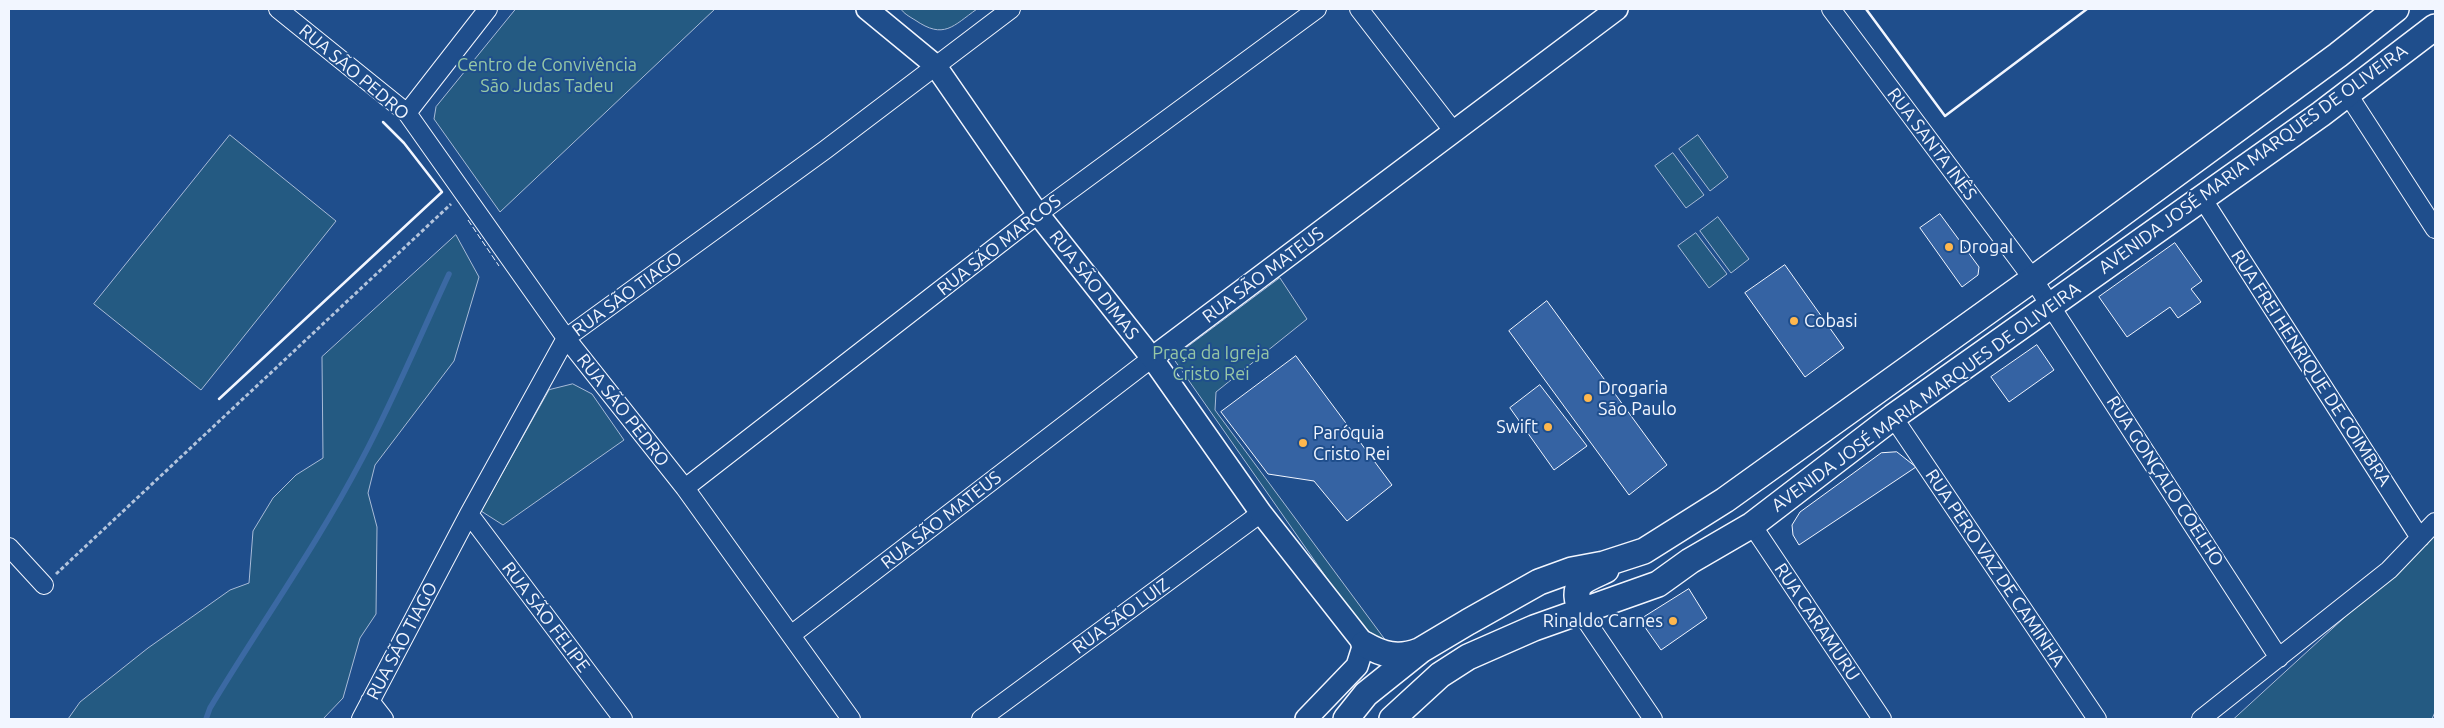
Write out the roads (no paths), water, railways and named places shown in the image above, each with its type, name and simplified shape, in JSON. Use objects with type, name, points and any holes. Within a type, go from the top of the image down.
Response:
[{"type":"main road","points":[[2370,28],[2388,9]]},
{"type":"main road","points":[[2370,28],[2396,9]]},
{"type":"main road","name":"AVENIDA JOSÉ MARIA MARQUES DE OLIVEIRA","points":[[1392,719],[1440,675],[1468,657],[1534,628],[1581,614],[1658,584],[1690,561],[1752,524],[1893,417],[2050,304],[2321,114],[2435,27]]},
{"type":"main road","name":"AVENIDA JOSÉ MARIA MARQUES DE OLIVEIRA","points":[[1346,719],[1368,693],[1421,650],[1540,582],[1572,570],[1635,555],[1725,500],[2034,280],[2330,61],[2370,28]]},
{"type":"main road","points":[[1690,561],[1702,546],[1743,513],[1737,504],[1725,500]]},
{"type":"main road","points":[[1581,614],[1576,592],[1582,582],[1635,555]]},
{"type":"main road","points":[[1364,644],[1388,655],[1409,655],[1421,650]]},
{"type":"main road","points":[[1364,644],[1370,663],[1368,693]]},
{"type":"street","name":"RUA SÃO PEDRO","points":[[278,9],[407,113],[463,195],[566,338],[685,488],[851,719]]},
{"type":"street","points":[[407,113],[488,9]]},
{"type":"street","name":"RUA SÃO DIMAS","points":[[867,9],[935,66],[1038,214],[1152,358],[1261,513],[1364,644]]},
{"type":"street","name":"RUA SÃO TIAGO","points":[[361,719],[469,514],[566,338],[825,150],[1011,9]]},
{"type":"street","name":"RUA SÃO MARCOS","points":[[685,488],[1038,214],[1317,9]]},
{"type":"street","points":[[1359,9],[1454,132]]},
{"type":"street","name":"RUA SÃO MATEUS","points":[[791,635],[1152,358],[1618,9]]},
{"type":"street","name":"RUA SANTA INÊS","points":[[1831,9],[2050,304]]},
{"type":"street","points":[[2347,93],[2435,230]]},
{"type":"street","name":"RUA FREI HENRIQUE DE COIMBRA","points":[[2202,198],[2420,538]]},
{"type":"street","name":"RUA GONÇALO COELHO","points":[[2050,304],[2279,658]]},
{"type":"street","name":"RUA PERO VAZ DE CAMINHA","points":[[1893,417],[2098,719]]},
{"type":"street","name":"RUA SÃO LUIZ","points":[[981,719],[1261,513]]},
{"type":"street","name":"RUA SÃO FELIPE","points":[[469,514],[623,719]]},
{"type":"street","points":[[2201,719],[2389,570],[2435,522]]},
{"type":"street","name":"RUA CARAMURU","points":[[1752,524],[1882,719]]},
{"type":"street","points":[[9,547],[44,585]]},
{"type":"street","points":[[1581,614],[1652,719]]},
{"type":"street","points":[[1306,719],[1357,666],[1364,644]]},
{"type":"street","points":[[370,701],[384,719]]},
{"type":"waterway","points":[[206,719],[210,708],[345,491],[385,414],[449,274]]},
{"type":"place","name":"Drogal","points":[[1949,247]]},
{"type":"place","name":"Cobasi","points":[[1794,321]]},
{"type":"place","name":"Drogaria São Paulo","points":[[1588,398]]},
{"type":"place","name":"Swift","points":[[1548,427]]},
{"type":"place","name":"Paróquia Cristo Rei","points":[[1303,443]]},
{"type":"place","name":"Rinaldo Carnes","points":[[1673,621]]},
{"type":"park label","name":"Centro de Convivência São Judas Tadeu","points":[[547,75]]},
{"type":"park label","name":"Praça da Igreja Cristo Rei","points":[[1211,363]]}]
